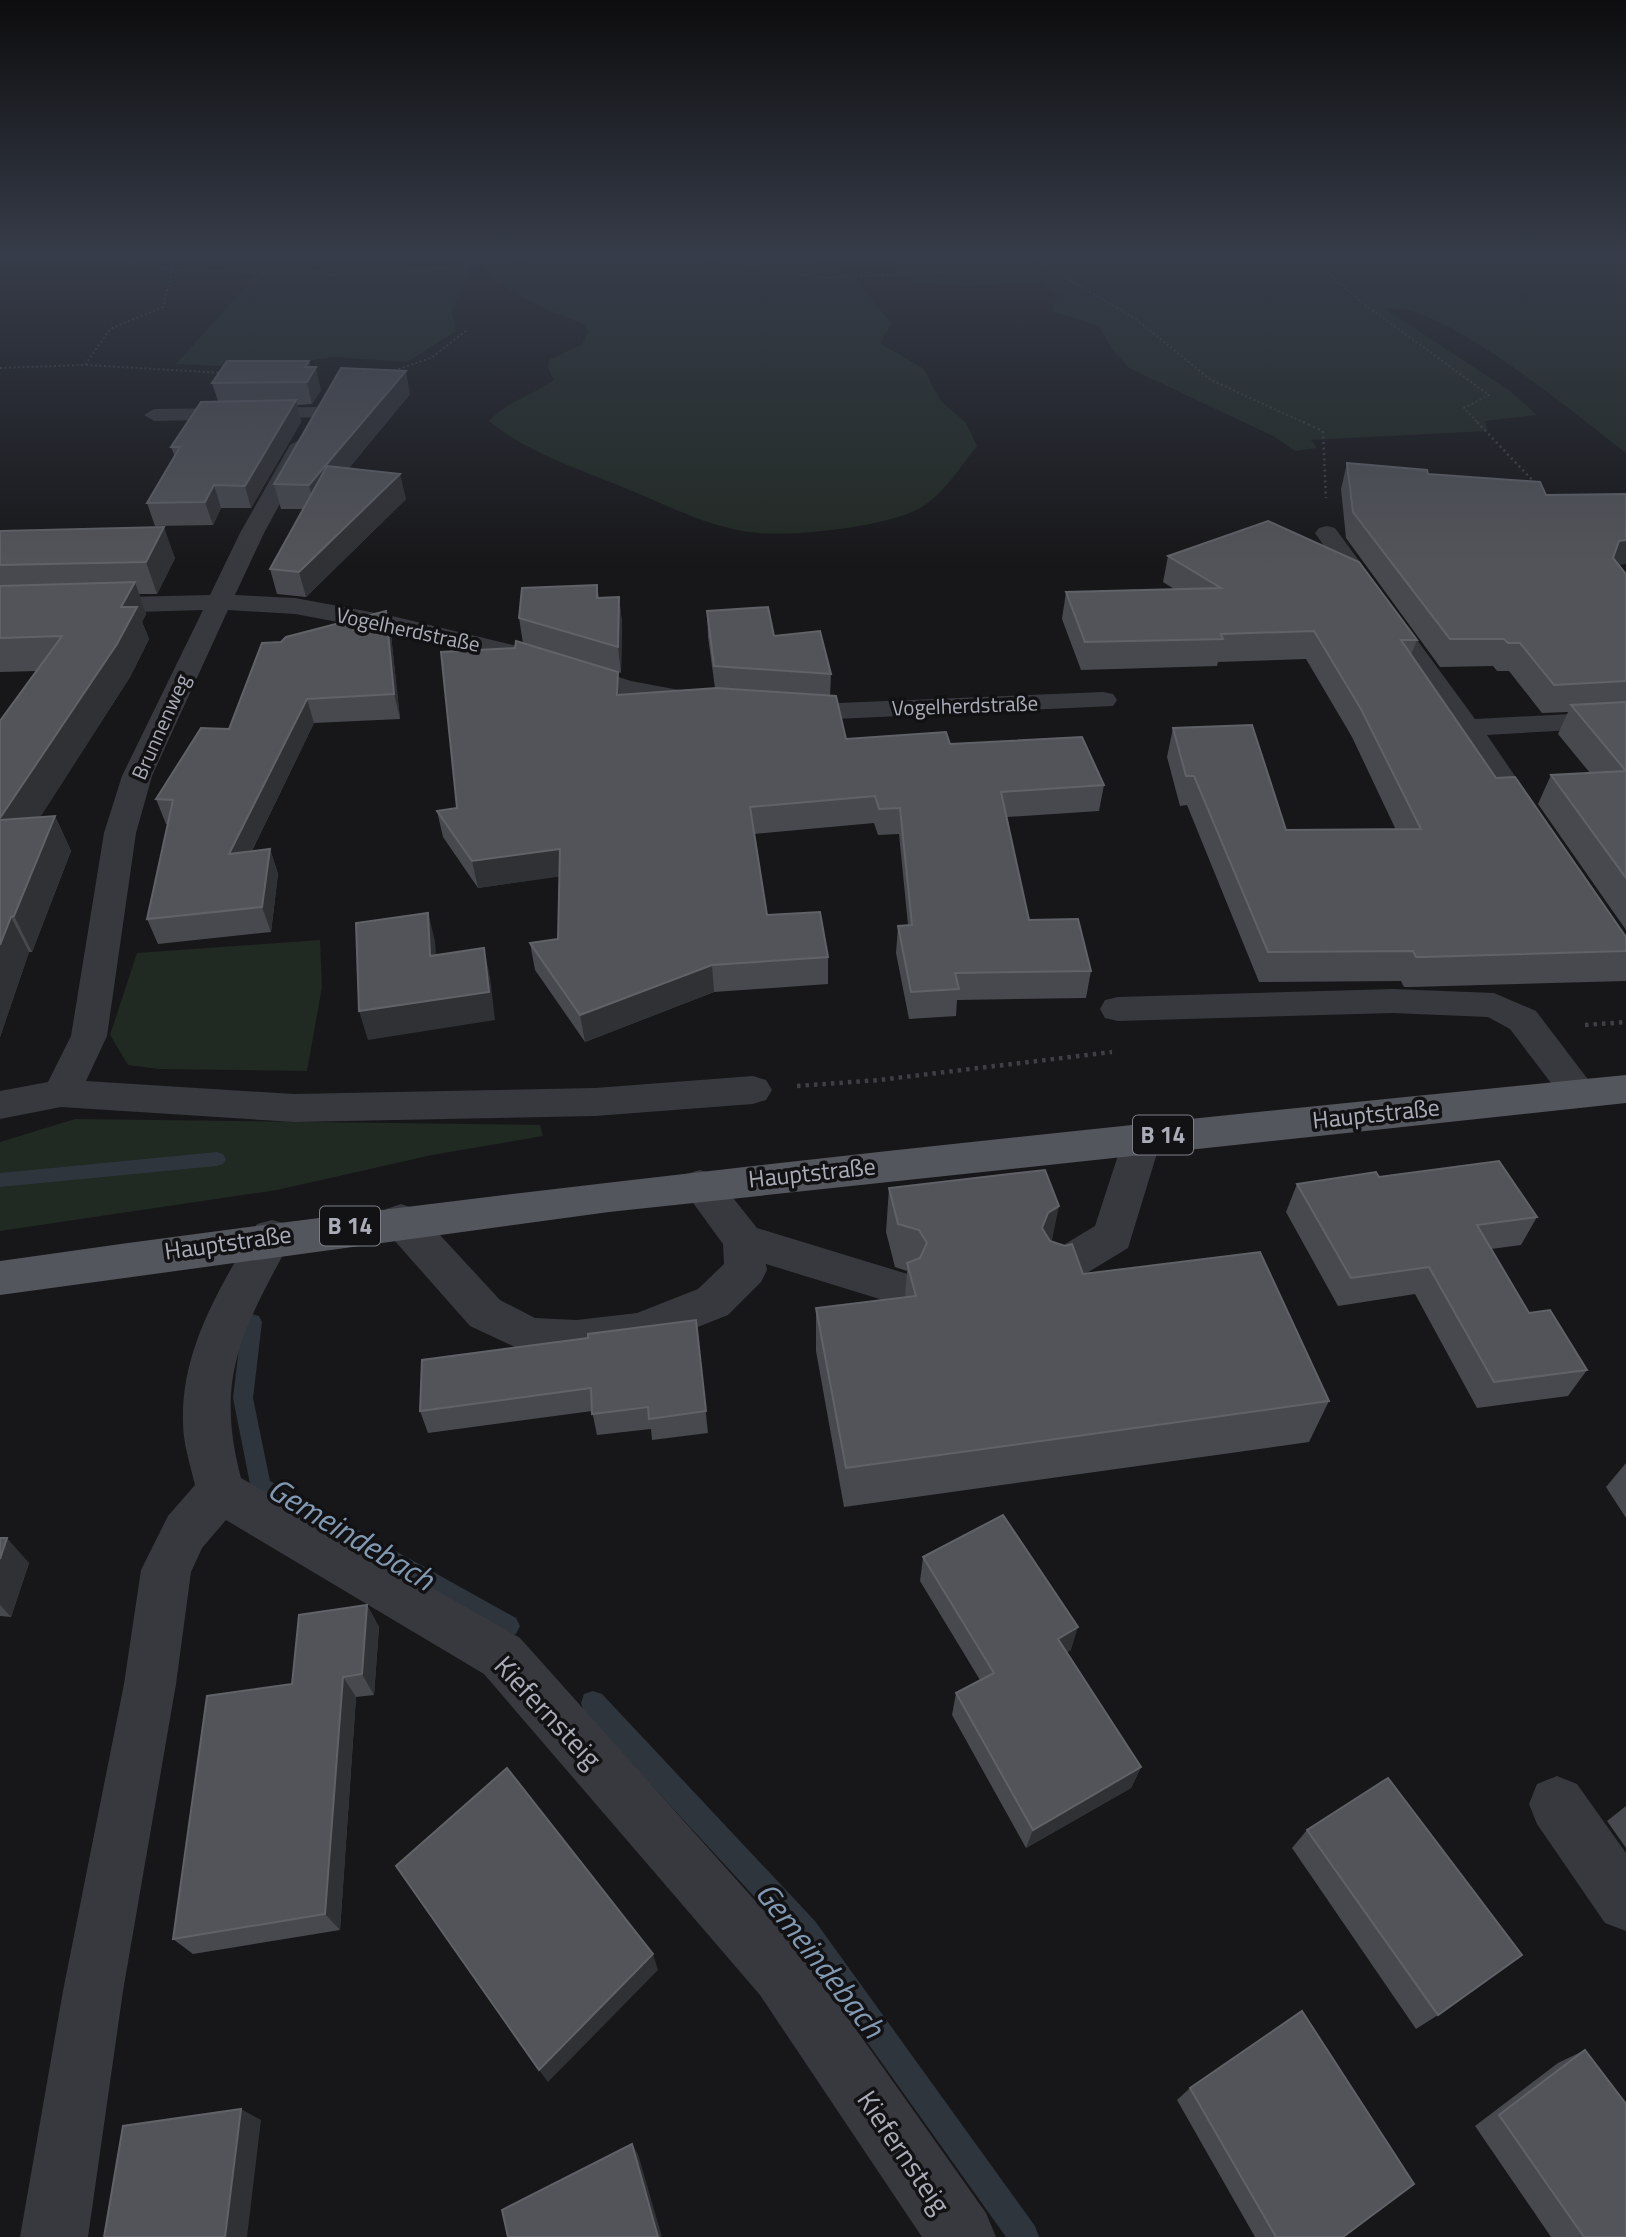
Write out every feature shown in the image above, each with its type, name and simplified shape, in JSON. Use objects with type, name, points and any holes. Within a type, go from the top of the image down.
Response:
[{"type":"main road","name":"Hauptstraße","points":[[0,1278],[272,1236],[701,1185],[1143,1137],[1626,1089]]},
{"type":"street","name":"Brunnenweg","points":[[61,1093],[89,1036],[121,833],[137,776],[252,533],[335,387]]},
{"type":"street","points":[[154,415],[320,413]]},
{"type":"street","points":[[1327,533],[1468,728],[1543,839]]},
{"type":"street","name":"Vogelherdstraße","points":[[0,608],[219,602],[295,606],[393,624],[521,655],[626,688],[672,699],[719,704]]},
{"type":"street","name":"Vogelherdstraße","points":[[758,708],[814,712],[1103,700]]},
{"type":"street","points":[[1468,728],[1626,719]]},
{"type":"street","points":[[1118,1009],[1393,1000],[1494,1005],[1523,1020],[1580,1094]]},
{"type":"street","points":[[0,1105],[61,1093],[294,1108],[594,1102],[753,1090]]},
{"type":"street","points":[[1057,1270],[1113,1236],[1143,1137]]},
{"type":"street","points":[[401,1220],[485,1313],[530,1336],[577,1338],[639,1331],[713,1302],[746,1270],[743,1240],[701,1185]]},
{"type":"street","points":[[54,2237],[93,1991],[150,1684],[166,1570],[185,1532],[220,1491],[206,1423],[209,1372],[224,1321],[272,1236]]},
{"type":"street","points":[[743,1240],[900,1288]]},
{"type":"street","name":"Kiefernsteig","points":[[220,1491],[502,1656],[781,1974],[962,2237]]},
{"type":"street","points":[[1557,1804],[1626,1902]]},
{"type":"path","points":[[85,365],[90,357]]},
{"type":"path","points":[[335,387],[432,357]]},
{"type":"path","points":[[1183,357],[1211,380],[1323,432],[1327,533]]},
{"type":"path","points":[[1438,357],[1489,394],[1464,408],[1539,487]]},
{"type":"path","points":[[0,368],[85,365],[234,374]]},
{"type":"shaded area","points":[[182,357],[331,357],[260,368],[176,364]]},
{"type":"shaded area","points":[[340,357],[414,357],[407,362]]},
{"type":"shaded area","points":[[554,357],[904,357],[924,369],[940,400],[966,423],[977,446],[936,496],[905,515],[841,529],[775,534],[741,531],[691,516],[538,452],[504,433],[489,421],[503,409],[554,380],[548,368],[549,360]]},
{"type":"shaded area","points":[[1120,357],[1459,357],[1510,391],[1537,415],[1485,421],[1488,431],[1311,440],[1317,448],[1295,451],[1275,437],[1129,368]]},
{"type":"shaded area","points":[[1498,357],[1626,357],[1626,453],[1544,389]]},
{"type":"shaded area","points":[[320,940],[322,987],[307,1071],[159,1069],[128,1065],[110,1035],[137,953]]},
{"type":"shaded area","points":[[75,1119],[540,1125],[543,1136],[432,1155],[277,1190],[0,1231],[0,1142]]},
{"type":"building","points":[[227,361],[309,361],[305,367],[316,367],[307,382],[212,383]]},
{"type":"building","points":[[341,368],[406,371],[309,485],[274,484]]},
{"type":"building","points":[[296,400],[245,486],[214,485],[205,502],[147,503],[180,447],[171,447],[201,402]]},
{"type":"building","points":[[1347,463],[1427,470],[1428,474],[1540,482],[1546,495],[1626,494],[1626,540],[1619,541],[1613,558],[1626,574],[1626,681],[1554,685],[1520,643],[1508,643],[1504,639],[1450,639],[1353,512]]},
{"type":"building","points":[[327,466],[400,474],[299,572],[270,569]]},
{"type":"building","points":[[1268,521],[1359,562],[1417,640],[1401,640],[1496,778],[1515,777],[1626,937],[1626,951],[1424,957],[1416,957],[1413,951],[1268,952],[1194,776],[1186,776],[1173,728],[1252,725],[1286,830],[1421,829],[1361,709],[1314,631],[1221,634],[1223,639],[1085,642],[1066,592],[1221,588],[1168,556]]},
{"type":"building","points":[[164,527],[146,562],[0,565],[0,531]]},
{"type":"building","points":[[135,582],[121,607],[137,607],[117,644],[0,818],[0,721],[62,636],[0,638],[0,586]]},
{"type":"building","points":[[597,585],[597,598],[619,597],[618,647],[519,618],[522,588]]},
{"type":"building","points":[[768,607],[774,636],[820,631],[831,674],[714,666],[707,611]]},
{"type":"building","points":[[386,611],[394,694],[307,699],[229,854],[270,849],[262,907],[147,919],[173,800],[156,799],[201,728],[229,729],[262,643],[281,642],[286,637]]},
{"type":"building","points":[[516,641],[618,672],[617,695],[717,688],[836,696],[846,739],[946,732],[950,744],[1082,737],[1104,785],[1001,792],[1029,920],[1078,919],[1091,971],[955,973],[959,989],[911,992],[898,926],[912,925],[900,808],[879,809],[875,796],[750,807],[767,915],[820,912],[828,957],[712,965],[580,1015],[530,943],[558,939],[560,849],[472,861],[437,811],[457,808],[441,652],[515,648]]},
{"type":"building","points":[[1626,702],[1626,771],[1571,705]]},
{"type":"building","points":[[1626,771],[1626,878],[1551,775]]},
{"type":"building","points":[[55,816],[14,916],[11,917],[0,945],[0,820]]},
{"type":"building","points":[[428,913],[430,956],[484,948],[489,992],[359,1011],[356,923]]},
{"type":"building","points":[[1499,1161],[1537,1217],[1477,1225],[1529,1313],[1550,1310],[1587,1370],[1494,1382],[1429,1267],[1351,1278],[1297,1184],[1376,1172],[1379,1177]]},
{"type":"building","points":[[1045,1170],[1059,1206],[1048,1213],[1042,1228],[1050,1241],[1065,1246],[1072,1244],[1083,1274],[1260,1252],[1329,1401],[846,1468],[816,1308],[916,1296],[907,1263],[920,1258],[927,1243],[919,1230],[898,1224],[889,1188]]},
{"type":"building","points":[[696,1320],[706,1411],[649,1419],[648,1407],[592,1414],[591,1388],[420,1411],[422,1360],[588,1338],[588,1334]]},
{"type":"building","points":[[1003,1515],[1078,1627],[1058,1639],[1141,1767],[1033,1830],[956,1693],[994,1673],[923,1557]]},
{"type":"building","points":[[0,1538],[7,1538],[0,1559]]},
{"type":"building","points":[[367,1605],[362,1674],[343,1677],[325,1914],[173,1939],[207,1696],[292,1684],[299,1615]]},
{"type":"building","points":[[507,1768],[653,1954],[539,2070],[396,1866]]},
{"type":"building","points":[[1388,1778],[1522,1955],[1438,2015],[1307,1830]]},
{"type":"building","points":[[1302,2011],[1414,2184],[1343,2237],[1276,2237],[1190,2088]]},
{"type":"building","points":[[1585,2050],[1626,2104],[1626,2237],[1584,2237],[1499,2115]]},
{"type":"building","points":[[241,2109],[225,2237],[104,2237],[123,2126]]},
{"type":"building","points":[[632,2144],[658,2237],[508,2237],[502,2210]]},
{"type":"waterway","name":"Gemeindebach","points":[[0,1180],[217,1159]]},
{"type":"waterway","name":"Gemeindebach","points":[[252,1322],[243,1398],[260,1487],[508,1626]]},
{"type":"waterway","name":"Gemeindebach","points":[[593,1703],[805,1931],[1024,2237]]}]
